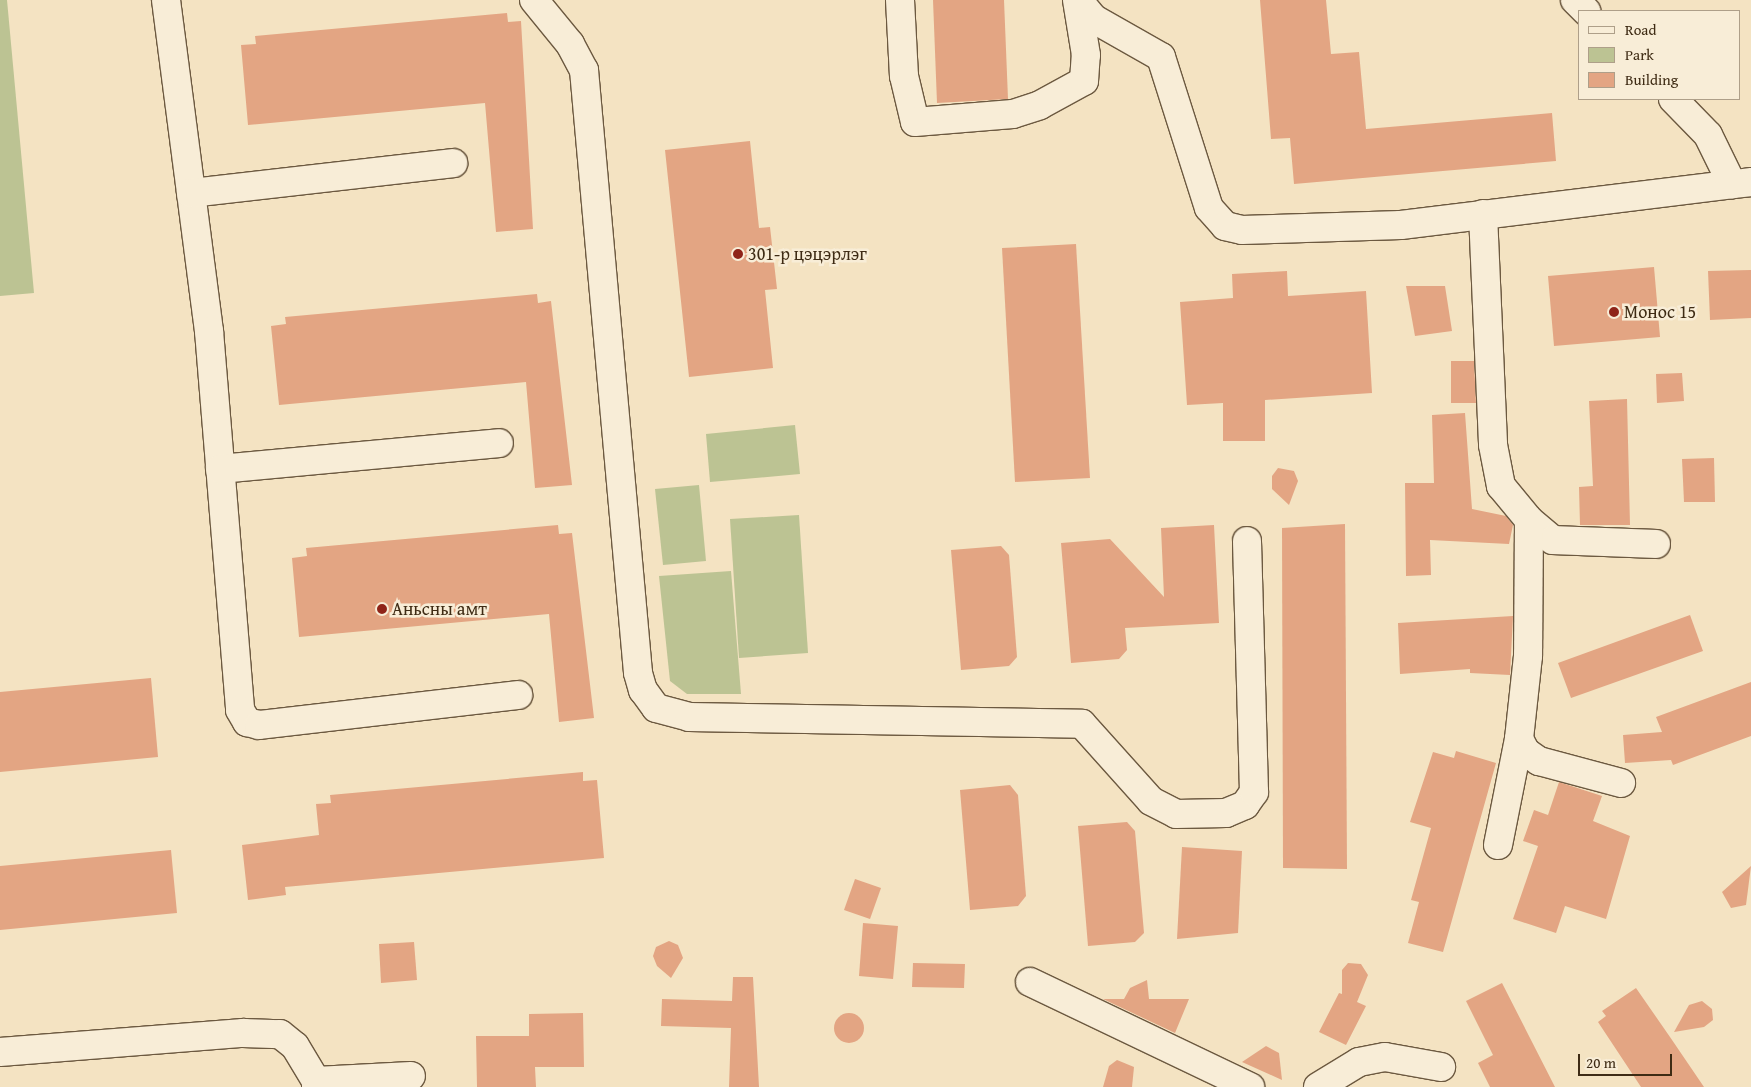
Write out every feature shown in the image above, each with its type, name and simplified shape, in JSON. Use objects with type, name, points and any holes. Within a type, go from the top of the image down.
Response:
[{"type":"street","points":[[166,0],[191,193],[220,469],[240,710],[248,722],[259,725],[518,695]]},
{"type":"street","points":[[534,0],[570,44],[586,85],[638,672],[649,701],[666,713],[689,717],[1082,724],[1151,801],[1176,814],[1226,813],[1245,805],[1254,792],[1247,540]]},
{"type":"street","points":[[900,0],[904,76],[915,122],[1013,114],[1040,105],[1084,82],[1086,55],[1078,0]]},
{"type":"street","points":[[1078,0],[1094,19],[1161,57],[1209,208],[1224,226],[1242,230],[1401,225],[1741,183],[1708,134],[1674,100]]},
{"type":"street","points":[[1575,0],[1585,10]]},
{"type":"street","points":[[191,193],[454,163]]},
{"type":"street","points":[[1484,214],[1493,446],[1501,486],[1529,520],[1553,540],[1656,544]]},
{"type":"street","points":[[220,469],[499,443]]},
{"type":"street","points":[[1498,845],[1519,739],[1528,656],[1529,520]]},
{"type":"street","points":[[1519,739],[1539,761],[1621,783]]},
{"type":"street","points":[[1030,982],[1250,1087]]},
{"type":"street","points":[[0,1052],[243,1032],[280,1034],[295,1046],[316,1084],[412,1076]]},
{"type":"street","points":[[1318,1087],[1359,1062],[1385,1057],[1441,1067]]},
{"type":"green space","points":[[0,0],[7,0],[34,293],[0,296]]},
{"type":"green space","points":[[795,425],[800,474],[710,482],[706,434]]},
{"type":"green space","points":[[699,485],[706,561],[663,565],[655,489]]},
{"type":"green space","points":[[799,515],[808,653],[739,658],[730,519]]},
{"type":"green space","points":[[731,571],[741,694],[687,694],[670,681],[659,576]]},
{"type":"building","points":[[933,0],[1004,0],[1008,99],[937,103]]},
{"type":"building","points":[[1260,0],[1326,0],[1331,54],[1359,52],[1366,129],[1552,113],[1556,161],[1294,184],[1290,138],[1271,139]]},
{"type":"building","points":[[507,13],[508,22],[521,21],[533,229],[496,232],[485,103],[248,125],[241,45],[256,44],[255,36]]},
{"type":"building","points":[[750,141],[759,228],[770,227],[777,289],[765,290],[773,368],[689,377],[665,150]]},
{"type":"building","points":[[1076,244],[1090,478],[1015,482],[1002,248]]},
{"type":"building","points":[[1654,267],[1660,337],[1554,346],[1548,276]]},
{"type":"building","points":[[1751,270],[1751,318],[1710,320],[1708,271]]},
{"type":"building","points":[[1287,271],[1288,296],[1366,291],[1372,393],[1265,400],[1265,441],[1223,441],[1223,403],[1187,405],[1180,302],[1233,298],[1232,274]]},
{"type":"building","points":[[1406,286],[1445,286],[1452,331],[1415,336]]},
{"type":"building","points":[[537,294],[538,303],[551,301],[572,485],[535,488],[526,382],[279,405],[271,326],[286,324],[285,317]]},
{"type":"building","points":[[1451,361],[1474,361],[1476,403],[1451,403]]},
{"type":"building","points":[[1682,373],[1684,401],[1657,403],[1656,374]]},
{"type":"building","points":[[1627,399],[1630,525],[1580,525],[1579,487],[1593,486],[1589,401]]},
{"type":"building","points":[[1465,413],[1472,509],[1506,516],[1513,525],[1509,544],[1430,540],[1431,575],[1406,576],[1405,483],[1434,483],[1432,415]]},
{"type":"building","points":[[1714,458],[1715,502],[1684,502],[1682,459]]},
{"type":"building","points":[[1278,468],[1294,471],[1298,481],[1289,505],[1272,489],[1272,476]]},
{"type":"building","points":[[1345,524],[1347,869],[1283,868],[1282,528]]},
{"type":"building","points":[[558,525],[559,534],[572,533],[594,718],[559,722],[549,614],[299,637],[292,558],[307,556],[306,548]]},
{"type":"building","points":[[1214,525],[1219,623],[1125,628],[1127,650],[1119,659],[1071,663],[1061,543],[1110,539],[1164,597],[1161,528]]},
{"type":"building","points":[[1001,546],[1009,555],[1017,657],[1009,666],[961,670],[951,550]]},
{"type":"building","points":[[1690,615],[1703,651],[1571,698],[1558,663]]},
{"type":"building","points":[[1513,616],[1510,675],[1470,673],[1470,669],[1400,674],[1398,623]]},
{"type":"building","points":[[151,678],[158,757],[0,772],[0,692]]},
{"type":"building","points":[[1751,682],[1751,736],[1673,765],[1671,760],[1625,763],[1623,735],[1662,732],[1656,717]]},
{"type":"building","points":[[1456,751],[1496,763],[1443,952],[1408,943],[1419,902],[1411,900],[1431,828],[1410,822],[1433,752],[1454,758]]},
{"type":"building","points":[[583,772],[583,781],[597,780],[604,858],[285,887],[286,895],[248,900],[242,845],[319,835],[316,804],[331,803],[330,795]]},
{"type":"building","points":[[1559,782],[1602,796],[1593,821],[1630,836],[1606,919],[1565,906],[1556,933],[1513,919],[1538,846],[1523,841],[1534,810],[1548,815]]},
{"type":"building","points":[[1010,785],[1018,795],[1026,896],[1018,906],[970,910],[960,790]]},
{"type":"building","points":[[1127,822],[1135,831],[1144,933],[1135,942],[1088,946],[1078,826]]},
{"type":"building","points":[[1182,847],[1242,851],[1238,933],[1177,939]]},
{"type":"building","points":[[171,850],[177,913],[0,930],[0,866]]},
{"type":"building","points":[[1751,866],[1746,905],[1731,908],[1722,892]]},
{"type":"building","points":[[855,879],[881,888],[870,919],[844,910]]},
{"type":"building","points":[[863,923],[898,926],[893,979],[859,976]]},
{"type":"building","points":[[669,941],[678,945],[683,958],[671,978],[657,966],[653,956],[656,947]]},
{"type":"building","points":[[414,942],[417,980],[381,983],[379,944]]},
{"type":"building","points":[[913,963],[965,964],[964,988],[912,987]]},
{"type":"building","points":[[1348,963],[1361,964],[1368,975],[1357,1002],[1366,1006],[1346,1045],[1319,1032],[1339,993],[1342,994],[1342,970]]},
{"type":"building","points":[[733,977],[753,977],[759,1087],[729,1087],[731,1028],[661,1026],[662,999],[732,1001]]},
{"type":"building","points":[[1147,980],[1149,999],[1189,999],[1175,1033],[1103,999],[1124,999],[1130,988]]},
{"type":"building","points":[[1502,983],[1555,1087],[1490,1087],[1478,1063],[1493,1055],[1466,1001]]},
{"type":"building","points":[[1636,988],[1704,1087],[1641,1087],[1598,1022],[1606,1016],[1602,1011]]},
{"type":"building","points":[[1702,1001],[1712,1009],[1713,1020],[1704,1027],[1674,1032],[1689,1005]]},
{"type":"building","points":[[583,1013],[584,1067],[535,1067],[536,1087],[477,1087],[476,1036],[529,1036],[529,1014]]},
{"type":"building","points":[[849,1013],[860,1017],[864,1028],[860,1039],[849,1043],[838,1039],[834,1028],[838,1017]]},
{"type":"building","points":[[1266,1046],[1279,1053],[1282,1080],[1242,1062]]},
{"type":"building","points":[[1117,1060],[1134,1067],[1132,1087],[1103,1087],[1109,1066]]},
{"type":"place","name":"301-р цэцэрлэг","points":[[738,254]]},
{"type":"place","name":"Монос 15","points":[[1614,312]]},
{"type":"place","name":"Аньсны амт","points":[[382,609]]}]
